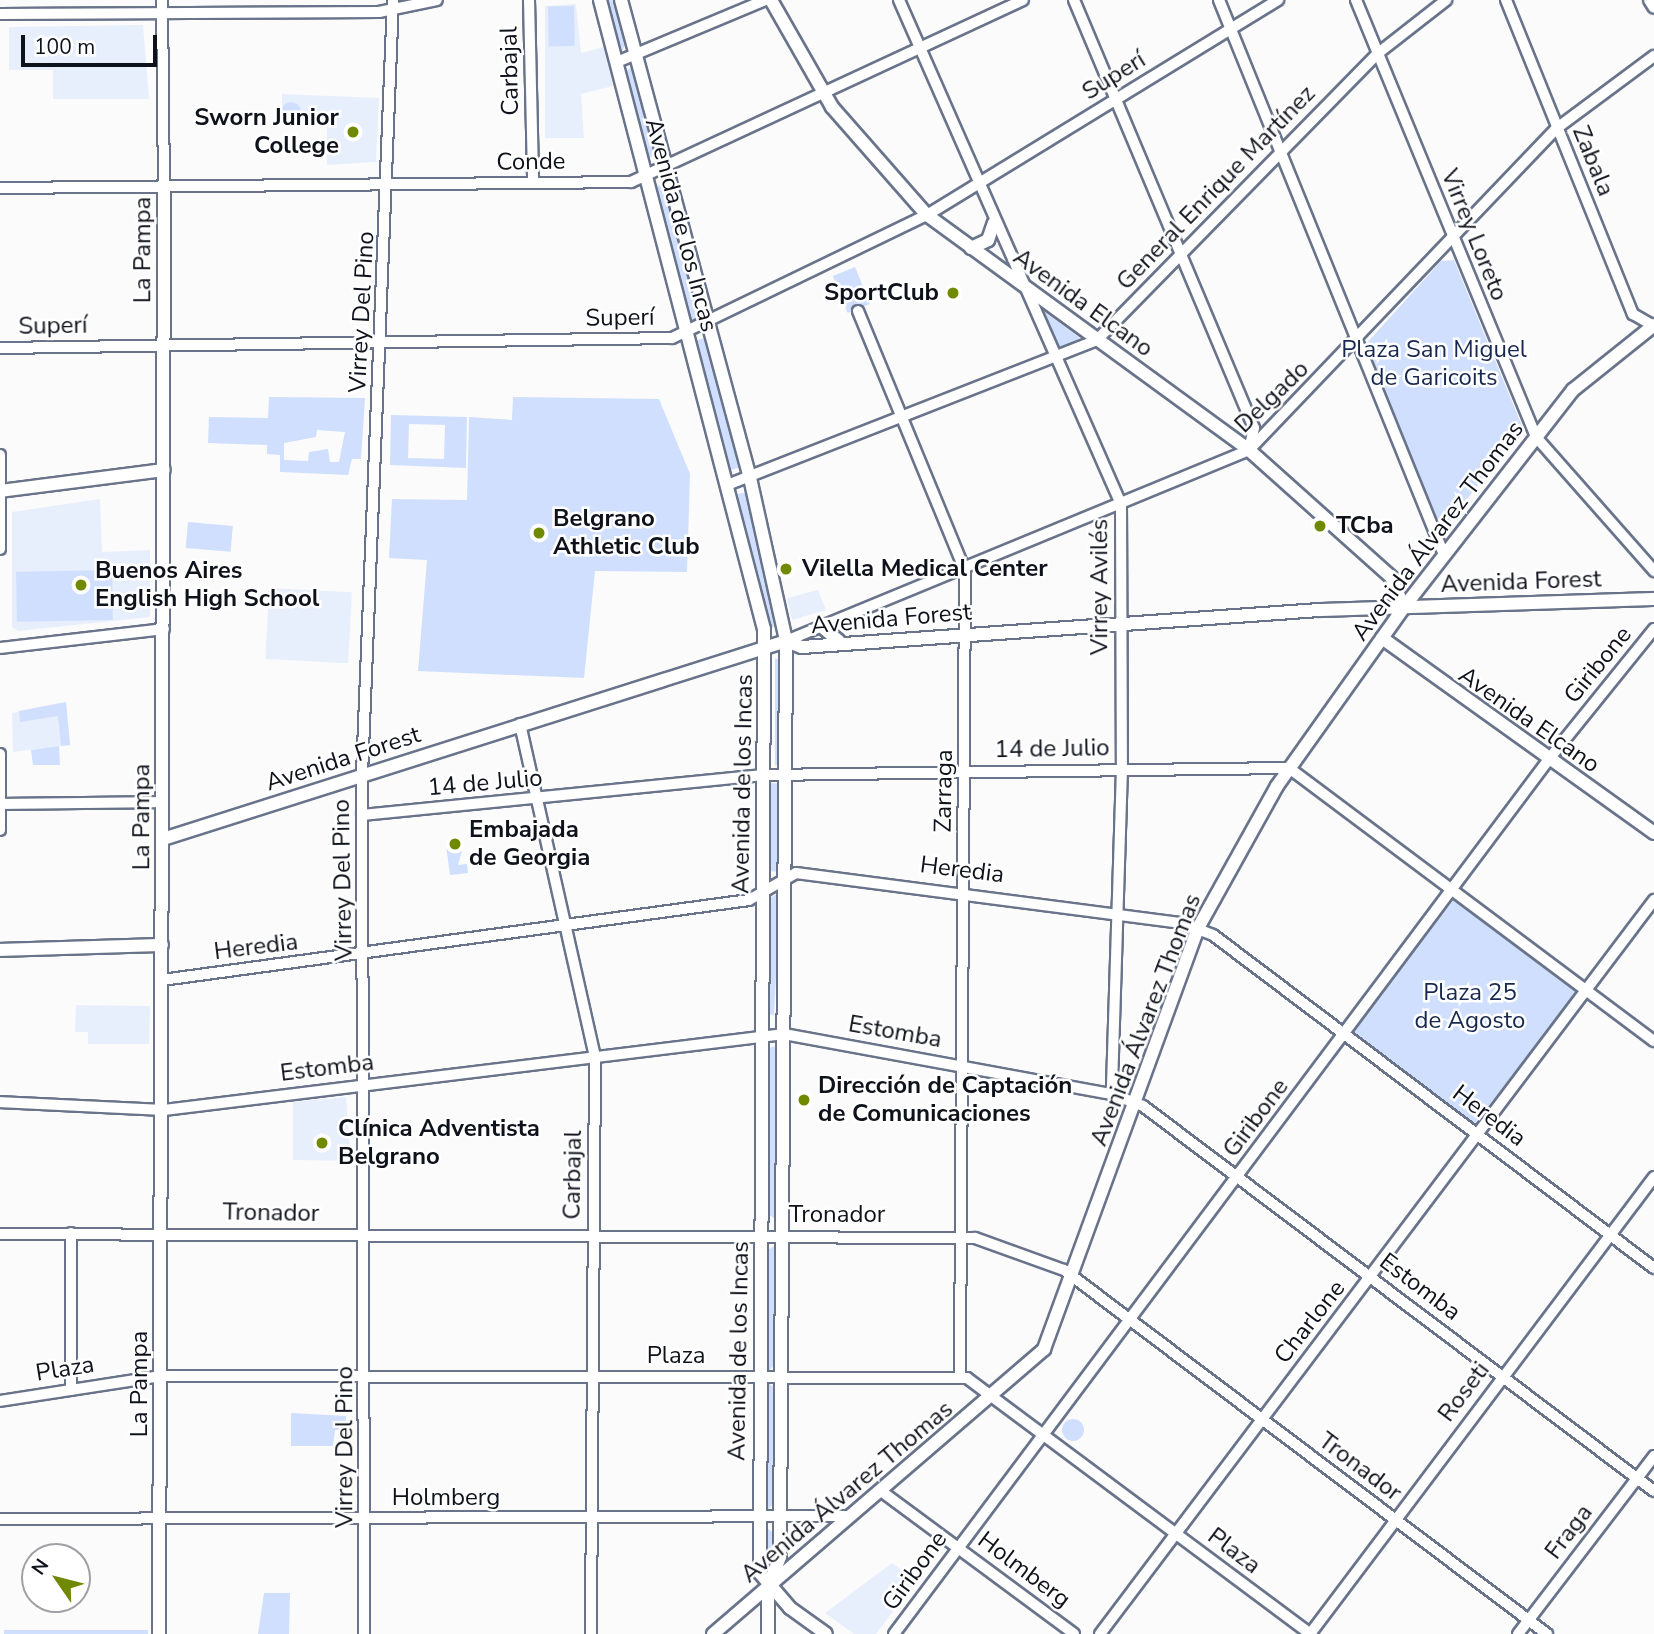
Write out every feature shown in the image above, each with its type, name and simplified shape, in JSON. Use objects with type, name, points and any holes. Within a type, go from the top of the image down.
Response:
[{"type":"main road","name":"Avenida de los Incas","points":[[600,0],[727,485],[766,646],[759,1517],[760,1573],[768,1586]]},
{"type":"main road","name":"Avenida de los Incas","points":[[621,0],[750,478],[786,641],[788,877],[779,1557],[768,1586],[768,1634]]},
{"type":"main road","name":"Avenida Elcano","points":[[771,0],[823,95],[927,215],[1249,450],[1391,577],[1404,607]]},
{"type":"main road","name":"La Pampa","points":[[159,1634],[164,1110],[164,187]]},
{"type":"main road","points":[[971,248],[988,240],[994,223]]},
{"type":"main road","name":"Avenida Álvarez Thomas","points":[[713,1634],[995,1395],[1044,1349],[1073,1277],[1198,928],[1289,768],[1404,607],[1587,375],[1654,325]]},
{"type":"main road","points":[[0,491],[164,470]]},
{"type":"main road","name":"Avenida Forest","points":[[163,839],[786,641],[803,647],[839,641],[1121,622],[1404,607],[1654,599]]},
{"type":"main road","points":[[821,626],[839,641]]},
{"type":"main road","name":"Avenida Elcano","points":[[1382,638],[1654,833]]},
{"type":"main road","points":[[0,950],[162,945]]},
{"type":"main road","points":[[768,1586],[826,1634]]},
{"type":"street","name":"La Pampa","points":[[162,0],[164,187]]},
{"type":"street","name":"Virrey Del Pino","points":[[365,1634],[366,954],[362,775],[389,185],[393,0]]},
{"type":"street","points":[[0,14],[392,11],[437,0]]},
{"type":"street","name":"Carbajal","points":[[529,0],[533,183]]},
{"type":"street","points":[[617,62],[765,0]]},
{"type":"street","name":"Virrey Avilés","points":[[899,0],[1020,283],[1121,504],[1122,768],[1112,1094]]},
{"type":"street","name":"Conde","points":[[0,188],[533,183],[646,177],[1023,0]]},
{"type":"street","points":[[1074,0],[1254,428],[1249,450]]},
{"type":"street","points":[[1219,0],[1283,150],[1356,343],[1444,555]]},
{"type":"street","name":"Superí","points":[[0,348],[687,334],[927,215],[1278,0]]},
{"type":"street","name":"Virrey Loreto","points":[[1356,0],[1536,437],[1654,571]]},
{"type":"street","name":"General Enrique Martínez","points":[[727,485],[901,420],[1097,340],[1377,54],[1446,0]]},
{"type":"street","name":"Zabala","points":[[1506,0],[1633,314],[1654,325]]},
{"type":"street","points":[[1649,0],[1654,8]]},
{"type":"street","name":"Delgado","points":[[786,641],[965,571],[1249,450],[1356,343],[1557,128],[1654,56]]},
{"type":"street","name":"Zarraga","points":[[858,311],[965,571],[966,772],[960,1377]]},
{"type":"street","points":[[0,455],[0,549]]},
{"type":"street","points":[[0,648],[164,629]]},
{"type":"street","name":"Giribone","points":[[894,1634],[1128,1318],[1238,1178],[1455,890],[1549,759],[1654,629]]},
{"type":"street","name":"Carbajal","points":[[520,724],[542,799],[595,1056],[593,1235],[596,1377],[591,1634]]},
{"type":"street","points":[[0,754],[0,831]]},
{"type":"street","name":"14 de Julio","points":[[362,815],[766,775],[1122,768],[1289,768]]},
{"type":"street","points":[[1289,768],[1654,1041]]},
{"type":"street","points":[[0,804],[163,802]]},
{"type":"street","name":"Heredia","points":[[162,980],[749,900],[788,877],[964,890],[1198,928],[1345,1034],[1654,1268]]},
{"type":"street","name":"Charlone","points":[[1100,1634],[1654,900]]},
{"type":"street","name":"Estomba","points":[[0,1102],[164,1110],[784,1034],[1112,1094],[1136,1102],[1372,1276],[1654,1491]]},
{"type":"street","name":"Roseti","points":[[1311,1634],[1654,1177]]},
{"type":"street","points":[[71,1233],[71,1390]]},
{"type":"street","name":"Tronador","points":[[0,1234],[961,1236],[1049,1261],[1073,1277],[1547,1634]]},
{"type":"street","name":"Plaza","points":[[0,1401],[161,1376],[960,1377],[995,1395],[1311,1634]]},
{"type":"street","name":"Fraga","points":[[1518,1634],[1654,1456]]},
{"type":"street","name":"Holmberg","points":[[881,1491],[1074,1634]]},
{"type":"street","name":"Holmberg","points":[[0,1519],[366,1520],[851,1516]]},
{"type":"shaded area","points":[[576,4],[581,53],[604,47],[613,86],[581,94],[584,138],[545,138],[545,6]]},
{"type":"shaded area","points":[[143,25],[149,99],[53,99],[53,70],[9,70],[9,27]]},
{"type":"shaded area","name":"Sworn Junior College","points":[[282,94],[379,98],[376,162],[327,165],[327,125],[282,121]]},
{"type":"shaded area","name":"Buenos Aires English High School","points":[[100,499],[102,552],[150,550],[150,617],[18,631],[12,627],[12,512]]},
{"type":"shaded area","points":[[269,588],[352,592],[348,663],[265,659]]},
{"type":"shaded area","points":[[818,590],[826,610],[792,620],[787,598]]},
{"type":"shaded area","points":[[66,702],[70,745],[13,752],[12,713]]},
{"type":"shaded area","points":[[76,1005],[150,1006],[149,1044],[88,1044],[88,1032],[75,1032]]},
{"type":"shaded area","name":"Clínica Adventista Belgrano","points":[[346,1097],[351,1161],[293,1160],[293,1102]]},
{"type":"shaded area","points":[[892,1563],[916,1581],[876,1634],[854,1634],[825,1613]]},
{"type":"green space","points":[[605,0],[616,0],[628,40],[622,51]]},
{"type":"green space","points":[[548,6],[574,6],[575,46],[549,46]]},
{"type":"green space","points":[[630,68],[636,69],[658,155],[648,158],[625,72]]},
{"type":"green space","points":[[291,102],[298,105],[301,112],[298,119],[291,122],[284,119],[281,112],[284,105]]},
{"type":"green space","points":[[664,184],[700,319],[696,322],[689,319],[656,186]]},
{"type":"green space","name":"Plaza San Miguel de Garicoits","points":[[1454,260],[1522,426],[1447,526],[1433,520],[1365,345],[1441,261]]},
{"type":"green space","points":[[855,267],[870,304],[848,313],[833,276]]},
{"type":"green space","points":[[1041,309],[1080,338],[1057,350]]},
{"type":"green space","points":[[705,338],[740,467],[731,470],[696,340]]},
{"type":"green space","points":[[269,397],[365,398],[361,459],[352,459],[348,475],[280,472],[280,455],[267,454],[267,445],[208,443],[209,417],[268,418]],"holes":[[[317,430],[345,432],[339,462],[330,462],[328,449],[309,452],[308,461],[284,460],[284,443],[316,437]]]},
{"type":"green space","name":"Belgrano Athletic Club","points":[[513,397],[659,399],[690,474],[687,572],[595,571],[584,678],[418,671],[427,560],[389,558],[392,499],[467,500],[469,417],[512,420]]},
{"type":"green space","points":[[391,415],[467,417],[466,468],[390,465]],"holes":[[[409,424],[445,425],[444,459],[408,458]]]},
{"type":"green space","points":[[748,492],[777,623],[772,628],[737,494]]},
{"type":"green space","points":[[188,522],[233,526],[231,552],[186,548]]},
{"type":"green space","points":[[112,570],[113,620],[17,622],[16,572]]},
{"type":"green space","points":[[775,658],[781,661],[780,762],[775,766]]},
{"type":"green space","points":[[66,702],[70,745],[61,746],[58,716],[20,722],[19,711]]},
{"type":"green space","points":[[59,746],[60,765],[33,765],[31,750]]},
{"type":"green space","points":[[770,783],[784,784],[778,872],[764,871]]},
{"type":"green space","points":[[464,843],[458,865],[467,864],[468,873],[450,875],[446,845]]},
{"type":"green space","points":[[775,895],[780,897],[774,1015],[768,1014],[769,898]]},
{"type":"green space","name":"Plaza 25 de Agosto","points":[[1457,896],[1578,991],[1472,1126],[1351,1032]]},
{"type":"green space","points":[[773,1046],[778,1051],[774,1218],[768,1214],[766,1051]]},
{"type":"green space","points":[[774,1246],[774,1365],[769,1371],[764,1366],[768,1250]]},
{"type":"green space","points":[[768,1383],[775,1388],[774,1502],[768,1510]]},
{"type":"green space","points":[[291,1413],[346,1416],[346,1430],[335,1430],[333,1446],[291,1446]]},
{"type":"green space","points":[[1073,1419],[1081,1422],[1084,1430],[1081,1438],[1073,1441],[1065,1438],[1062,1430],[1065,1422]]},
{"type":"green space","points":[[768,1529],[774,1533],[773,1565],[765,1568]]},
{"type":"green space","points":[[264,1593],[290,1593],[289,1634],[258,1634]]},
{"type":"green space","points":[[4,1630],[148,1630],[148,1634],[4,1634]]},
{"type":"place","name":"Sworn Junior College","points":[[353,132]]},
{"type":"place","name":"SportClub","points":[[953,293]]},
{"type":"place","name":"TCba","points":[[1320,526]]},
{"type":"place","name":"Belgrano Athletic Club","points":[[539,533]]},
{"type":"place","name":"Vilella Medical Center","points":[[786,569]]},
{"type":"place","name":"Buenos Aires English High School","points":[[81,585]]},
{"type":"place","name":"Embajada de Georgia","points":[[455,844]]},
{"type":"place","name":"Dirección de Captación de Comunicaciones","points":[[804,1100]]},
{"type":"place","name":"Clínica Adventista Belgrano","points":[[322,1143]]}]
